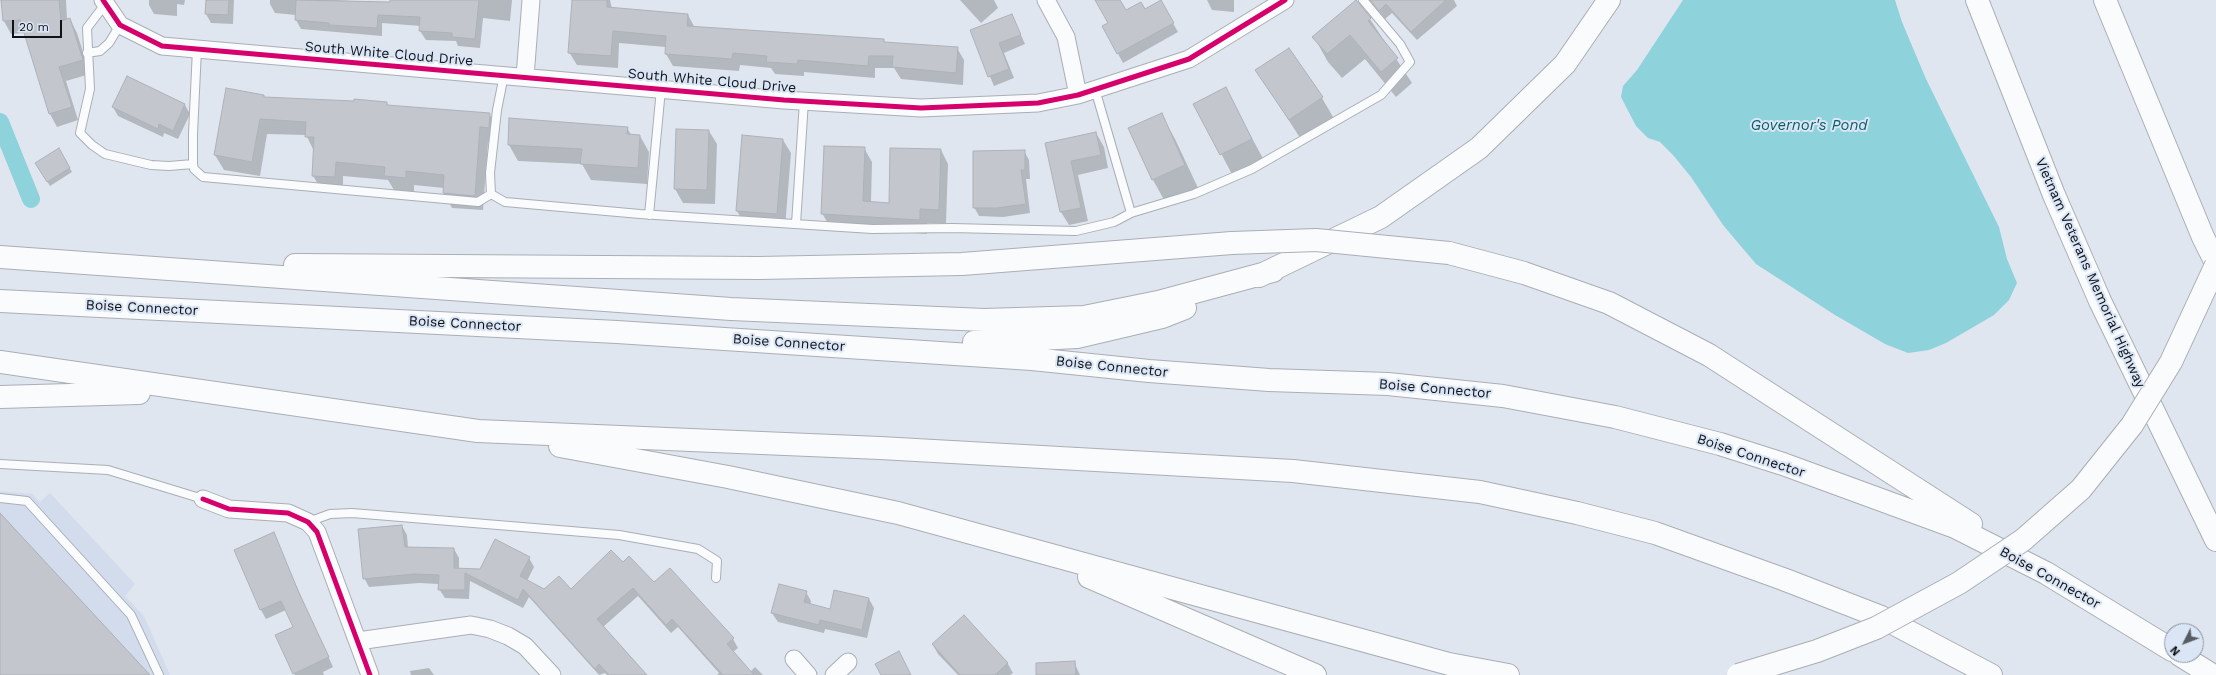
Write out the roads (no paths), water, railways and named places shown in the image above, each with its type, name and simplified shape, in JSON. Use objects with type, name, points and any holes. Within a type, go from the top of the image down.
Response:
[{"type":"highway","points":[[796,344],[995,342],[1077,337],[1162,317],[1273,271],[1381,217],[1479,148],[1565,64],[1609,0]]},
{"type":"highway","name":"Vietnam Veterans Memorial Highway","points":[[1977,0],[2054,195],[2100,301],[2216,540]]},
{"type":"highway","points":[[1738,675],[1817,651],[1876,628],[1959,583],[2024,540],[2081,489],[2132,425],[2171,362],[2216,264],[2203,237],[2105,0]]},
{"type":"highway","points":[[44,261],[384,266],[759,268],[962,264],[1232,243],[1316,240],[1449,253],[1524,272],[1609,303],[1709,356],[2046,572]]},
{"type":"highway","points":[[0,257],[731,309],[984,320],[1084,317],[1158,302],[1273,271]]},
{"type":"highway","name":"Boise Connector","points":[[0,301],[356,318],[796,344],[1032,359],[1149,371],[1269,380],[1388,384],[1503,396],[1615,417],[1720,444],[1783,464],[1954,527],[2046,572],[2164,645]]},
{"type":"highway","points":[[0,362],[193,392],[478,431],[728,476],[898,513],[1449,664],[1508,675]]},
{"type":"highway","points":[[0,398],[193,392]]},
{"type":"highway","points":[[478,431],[880,448],[1293,470],[1480,492],[1577,513],[1655,533],[1881,617],[1991,675]]},
{"type":"highway","points":[[1015,545],[1315,675]]},
{"type":"highway","points":[[2193,663],[2212,675]]},
{"type":"street","points":[[524,77],[531,0]]},
{"type":"street","points":[[1046,0],[1066,37],[1078,95]]},
{"type":"street","name":"South White Cloud Drive","points":[[120,25],[162,46],[804,101],[920,108],[1038,102],[1078,95],[1189,59],[1285,0]]},
{"type":"street","points":[[104,2],[120,25]]},
{"type":"street","points":[[203,500],[229,509],[288,513],[308,522],[317,532],[370,675]]},
{"type":"street","points":[[358,641],[471,625],[490,629],[508,636],[525,646],[552,675]]},
{"type":"street","points":[[794,659],[808,675]]},
{"type":"street","points":[[834,675],[848,662]]},
{"type":"lane","points":[[491,194],[505,202],[649,215],[872,229],[952,228],[1076,231],[1114,222],[1131,213],[1194,194],[1252,169],[1381,94],[1410,62],[1400,44],[1363,0]]},
{"type":"lane","points":[[104,2],[87,28],[87,53],[90,89],[80,133],[92,145],[106,154],[151,164],[169,166],[193,164]]},
{"type":"lane","points":[[87,53],[100,51],[109,43],[120,25]]},
{"type":"lane","points":[[197,49],[193,164],[194,169],[203,178],[478,202],[491,194]]},
{"type":"lane","points":[[491,194],[490,173],[497,110],[504,76]]},
{"type":"lane","points":[[649,215],[661,89]]},
{"type":"lane","points":[[1095,89],[1131,213]]},
{"type":"lane","points":[[796,224],[804,101]]},
{"type":"lane","points":[[0,464],[108,470],[203,500]]},
{"type":"lane","points":[[0,498],[27,501],[131,615],[158,675]]},
{"type":"lane","points":[[308,522],[330,514],[352,513],[619,535],[698,549],[717,561],[716,578]]},
{"type":"water","name":"Governor's Pond","points":[[1683,0],[1895,0],[1902,22],[1926,79],[1999,227],[2007,259],[2017,283],[2009,300],[1994,315],[1946,343],[1929,350],[1908,353],[1885,344],[1835,315],[1756,264],[1723,225],[1691,177],[1673,155],[1660,142],[1648,138],[1636,126],[1621,97],[1623,86],[1637,70]]},
{"type":"waterway","points":[[0,122],[31,199]]}]
